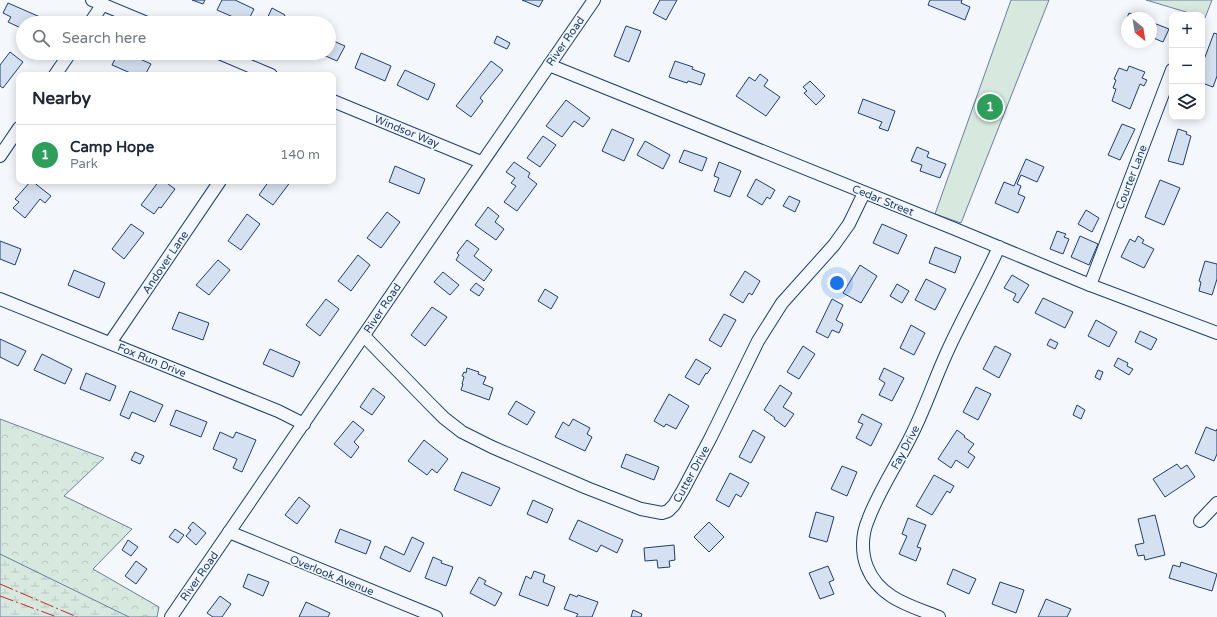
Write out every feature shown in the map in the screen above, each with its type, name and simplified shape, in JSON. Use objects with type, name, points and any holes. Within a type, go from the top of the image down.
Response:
[{"type":"street","name":"River Road","points":[[171,617],[594,0]]},
{"type":"street","points":[[93,16],[98,2],[131,16]]},
{"type":"street","points":[[57,72],[65,60]]},
{"type":"street","points":[[236,60],[264,72]]},
{"type":"street","name":"Cedar Street","points":[[549,65],[1090,285],[1217,333]]},
{"type":"street","name":"Courter Lane","points":[[1090,285],[1169,78]]},
{"type":"street","name":"Windsor Way","points":[[336,102],[482,162]]},
{"type":"street","points":[[0,156],[16,132]]},
{"type":"street","name":"Andover Lane","points":[[110,343],[218,184]]},
{"type":"street","name":"Cutter Drive","points":[[364,336],[444,418],[462,432],[492,447],[587,488],[640,509],[662,513],[668,511],[674,505],[683,490],[758,341],[774,315],[792,292],[834,245],[849,224],[864,193]]},
{"type":"street","name":"Fay Drive","points":[[939,617],[895,600],[883,591],[874,580],[867,567],[863,552],[863,538],[867,520],[912,435],[931,394],[948,351],[999,247]]},
{"type":"street","name":"Fox Run Drive","points":[[0,299],[278,411],[304,424]]},
{"type":"street","points":[[1200,521],[1217,503]]},
{"type":"street","name":"Overlook Avenue","points":[[229,532],[436,617]]},
{"type":"green space","points":[[1011,0],[1049,0],[961,223],[935,214]]},
{"type":"green space","points":[[1146,0],[1212,0],[1205,18],[1205,12],[1186,12]]},
{"type":"green space","points":[[0,419],[104,458],[64,496],[132,529],[93,569],[159,607],[157,617],[0,617]]},
{"type":"green space","points":[[0,554],[129,617],[0,617]]},
{"type":"building","points":[[192,0],[205,0],[203,4]]},
{"type":"building","points":[[222,0],[235,0],[254,9],[250,16],[231,16],[217,10]]},
{"type":"building","points":[[522,0],[543,0],[539,7]]},
{"type":"building","points":[[660,0],[677,0],[666,20],[653,13]]},
{"type":"building","points":[[930,0],[962,0],[961,3],[970,7],[965,20],[928,5]]},
{"type":"building","points":[[8,3],[38,16],[16,16],[16,26],[8,22],[11,17],[3,13]]},
{"type":"building","points":[[272,8],[285,15],[284,16],[268,16]]},
{"type":"building","points":[[1157,24],[1169,29],[1163,42],[1157,40]]},
{"type":"building","points":[[626,26],[641,31],[629,62],[614,56]]},
{"type":"building","points":[[1214,33],[1217,34],[1217,76],[1213,87],[1205,84],[1205,57]]},
{"type":"building","points":[[497,36],[510,43],[507,49],[494,43]]},
{"type":"building","points":[[336,42],[345,46],[337,61],[335,60],[336,60]]},
{"type":"building","points":[[10,52],[16,57],[16,60],[20,60],[23,62],[3,88],[0,86],[0,65]]},
{"type":"building","points":[[361,53],[391,66],[385,81],[355,68]]},
{"type":"building","points":[[114,60],[142,60],[151,64],[147,72],[128,72],[112,65]]},
{"type":"building","points":[[491,61],[503,70],[480,98],[483,101],[471,117],[456,106]]},
{"type":"building","points":[[675,61],[693,67],[692,69],[705,74],[701,85],[688,81],[687,83],[669,77]]},
{"type":"building","points":[[1129,66],[1145,72],[1142,78],[1147,80],[1144,86],[1140,84],[1130,109],[1112,101],[1116,89],[1113,88],[1116,80],[1114,79],[1119,68],[1127,71]]},
{"type":"building","points":[[405,70],[435,84],[428,100],[397,85]]},
{"type":"building","points":[[760,74],[768,80],[764,86],[780,97],[766,116],[736,96],[749,77],[755,81]]},
{"type":"building","points":[[810,81],[825,96],[816,105],[804,93],[807,91],[803,87]]},
{"type":"building","points":[[863,99],[895,111],[888,131],[879,128],[882,122],[858,113]]},
{"type":"building","points":[[566,100],[590,118],[583,127],[574,121],[562,137],[546,126]]},
{"type":"building","points":[[1122,124],[1135,129],[1120,160],[1108,155]]},
{"type":"building","points":[[612,129],[634,139],[624,161],[602,151]]},
{"type":"building","points":[[1178,129],[1187,132],[1186,134],[1191,136],[1183,165],[1168,161]]},
{"type":"building","points":[[543,136],[556,145],[540,167],[527,158]]},
{"type":"building","points":[[645,141],[670,155],[663,169],[637,155]]},
{"type":"building","points":[[917,147],[929,152],[927,157],[946,164],[940,178],[920,171],[922,165],[911,161]]},
{"type":"building","points":[[684,150],[707,158],[702,171],[679,162]]},
{"type":"building","points":[[1026,159],[1044,167],[1037,182],[1021,175],[1017,184],[1021,186],[1018,194],[1025,197],[1018,213],[995,203],[1004,182],[1014,186]]},
{"type":"building","points":[[514,162],[530,173],[528,177],[537,184],[517,211],[504,202],[516,186],[511,183],[515,178],[506,172]]},
{"type":"building","points":[[719,162],[741,171],[730,197],[714,191],[719,178],[714,176]]},
{"type":"building","points":[[395,166],[425,179],[419,194],[389,182]]},
{"type":"building","points":[[756,179],[775,190],[770,199],[767,197],[762,205],[747,196]]},
{"type":"building","points":[[1160,180],[1180,188],[1164,225],[1145,217]]},
{"type":"building","points":[[28,184],[36,184],[51,196],[45,203],[40,199],[25,218],[13,208],[19,202],[15,199]]},
{"type":"building","points":[[157,184],[168,184],[175,189],[161,208],[159,207],[154,214],[141,205]]},
{"type":"building","points":[[267,184],[289,184],[273,205],[259,195]]},
{"type":"building","points":[[789,196],[800,201],[795,212],[783,206]]},
{"type":"building","points":[[488,207],[499,216],[495,222],[504,229],[496,240],[475,225]]},
{"type":"building","points":[[1086,210],[1099,218],[1092,232],[1078,224]]},
{"type":"building","points":[[387,212],[400,222],[381,248],[367,238]]},
{"type":"building","points":[[247,214],[260,224],[241,250],[228,241]]},
{"type":"building","points":[[131,224],[144,233],[124,259],[112,249]]},
{"type":"building","points":[[882,224],[907,235],[898,254],[873,243]]},
{"type":"building","points":[[1057,231],[1066,234],[1064,237],[1069,239],[1063,254],[1050,249]]},
{"type":"building","points":[[1080,236],[1098,244],[1089,265],[1071,257]]},
{"type":"building","points":[[1138,236],[1144,240],[1142,243],[1154,249],[1144,268],[1121,257],[1130,239],[1135,242]]},
{"type":"building","points":[[467,240],[479,249],[474,256],[492,270],[484,281],[456,260],[459,255],[457,253]]},
{"type":"building","points":[[0,241],[21,249],[15,265],[0,259]]},
{"type":"building","points":[[935,247],[961,257],[955,273],[929,263]]},
{"type":"building","points":[[358,255],[370,265],[351,291],[338,281]]},
{"type":"building","points":[[218,260],[230,270],[209,295],[196,285]]},
{"type":"building","points":[[1205,261],[1217,264],[1217,279],[1212,295],[1199,291],[1201,282],[1199,281]]},
{"type":"building","points":[[860,265],[877,276],[861,303],[843,293]]},
{"type":"building","points":[[74,270],[105,283],[99,298],[68,285]]},
{"type":"building","points":[[745,271],[760,281],[752,295],[749,293],[743,303],[730,295]]},
{"type":"building","points":[[443,272],[459,285],[450,295],[434,282]]},
{"type":"building","points":[[1012,275],[1029,285],[1018,303],[1013,300],[1016,294],[1004,288]]},
{"type":"building","points":[[926,279],[946,289],[935,310],[915,300]]},
{"type":"building","points":[[476,283],[484,289],[479,296],[470,290]]},
{"type":"building","points":[[897,284],[909,291],[902,303],[890,296]]},
{"type":"building","points":[[545,289],[558,297],[551,309],[538,301]]},
{"type":"building","points":[[1043,298],[1073,312],[1065,328],[1035,313]]},
{"type":"building","points":[[326,299],[339,309],[320,336],[306,325]]},
{"type":"building","points":[[832,299],[843,305],[836,320],[843,324],[839,333],[832,330],[828,338],[816,332]]},
{"type":"building","points":[[432,307],[447,317],[425,346],[411,335]]},
{"type":"building","points":[[179,312],[209,323],[203,340],[172,329]]},
{"type":"building","points":[[724,314],[736,320],[721,347],[709,340]]},
{"type":"building","points":[[1096,320],[1117,332],[1109,347],[1088,336]]},
{"type":"building","points":[[911,325],[925,333],[914,355],[900,348]]},
{"type":"building","points":[[1140,331],[1157,339],[1151,350],[1135,342]]},
{"type":"building","points":[[0,339],[26,351],[18,366],[0,357]]},
{"type":"building","points":[[1050,339],[1058,343],[1055,349],[1047,345]]},
{"type":"building","points":[[803,346],[815,354],[799,379],[787,372]]},
{"type":"building","points":[[995,346],[1011,354],[999,378],[983,369]]},
{"type":"building","points":[[270,349],[300,362],[293,377],[263,364]]},
{"type":"building","points":[[42,354],[72,369],[65,384],[34,370]]},
{"type":"building","points":[[1118,358],[1128,363],[1127,366],[1133,369],[1129,375],[1114,366]]},
{"type":"building","points":[[696,359],[711,368],[707,374],[706,373],[699,385],[685,377]]},
{"type":"building","points":[[467,368],[479,372],[478,374],[486,377],[483,384],[493,388],[489,400],[461,390],[464,377],[462,376],[464,372],[466,373]]},
{"type":"building","points":[[884,368],[904,378],[892,401],[879,395],[885,383],[879,379]]},
{"type":"building","points":[[1098,370],[1103,372],[1100,380],[1095,377]]},
{"type":"building","points":[[86,373],[116,386],[110,401],[80,389]]},
{"type":"building","points":[[780,385],[792,393],[783,407],[794,414],[785,427],[764,410]]},
{"type":"building","points":[[976,387],[991,394],[978,420],[963,412]]},
{"type":"building","points":[[373,388],[385,397],[372,415],[360,407]]},
{"type":"building","points":[[130,391],[163,405],[155,422],[132,412],[129,419],[120,415]]},
{"type":"building","points":[[669,394],[689,406],[676,429],[666,424],[664,427],[654,421]]},
{"type":"building","points":[[516,401],[535,412],[527,425],[508,414]]},
{"type":"building","points":[[1077,405],[1085,410],[1081,419],[1073,415]]},
{"type":"building","points":[[176,410],[207,422],[201,437],[170,425]]},
{"type":"building","points":[[862,414],[882,424],[871,446],[856,438],[863,424],[858,422]]},
{"type":"building","points":[[573,419],[590,428],[587,434],[592,437],[585,451],[555,437],[563,422],[569,426]]},
{"type":"building","points":[[353,421],[364,430],[354,442],[359,447],[351,458],[334,444]]},
{"type":"building","points":[[1206,427],[1216,431],[1217,429],[1217,454],[1214,461],[1195,453]]},
{"type":"building","points":[[753,430],[765,437],[751,463],[739,457]]},
{"type":"building","points":[[957,430],[974,444],[968,452],[975,457],[968,468],[956,460],[951,468],[938,459]]},
{"type":"building","points":[[220,432],[233,438],[236,432],[256,440],[242,472],[233,468],[237,459],[213,449]]},
{"type":"building","points":[[424,440],[448,459],[437,473],[432,469],[427,475],[408,461]]},
{"type":"building","points":[[135,452],[144,456],[140,464],[131,460]]},
{"type":"building","points":[[626,454],[659,467],[654,480],[621,467]]},
{"type":"building","points":[[1177,464],[1181,469],[1187,465],[1195,477],[1165,497],[1153,479]]},
{"type":"building","points":[[842,466],[857,472],[847,496],[831,489]]},
{"type":"building","points":[[462,472],[500,488],[491,506],[454,490]]},
{"type":"building","points":[[730,473],[749,483],[741,497],[736,494],[729,507],[716,500]]},
{"type":"building","points":[[934,475],[954,486],[950,493],[947,491],[932,515],[916,506]]},
{"type":"building","points":[[299,497],[310,506],[297,524],[285,515]]},
{"type":"building","points":[[533,500],[553,509],[547,523],[527,514]]},
{"type":"building","points":[[816,512],[834,517],[827,542],[809,537]]},
{"type":"building","points":[[1155,515],[1165,555],[1145,560],[1144,555],[1138,556],[1135,545],[1144,543],[1138,519]]},
{"type":"building","points":[[908,518],[926,525],[917,547],[921,548],[916,561],[899,554],[907,536],[902,534]]},
{"type":"building","points":[[578,520],[623,540],[617,553],[601,545],[597,552],[569,539]]},
{"type":"building","points":[[193,522],[206,533],[196,545],[186,536],[191,530],[188,528]]},
{"type":"building","points":[[709,522],[724,537],[709,552],[694,537]]},
{"type":"building","points":[[175,529],[184,535],[178,543],[169,537]]},
{"type":"building","points":[[340,529],[371,541],[366,554],[335,542]]},
{"type":"building","points":[[412,537],[424,543],[410,572],[380,558],[385,546],[404,555]]},
{"type":"building","points":[[128,540],[138,547],[131,556],[122,550]]},
{"type":"building","points":[[674,545],[675,560],[669,561],[670,567],[658,568],[657,560],[645,561],[644,548]]},
{"type":"building","points":[[433,557],[442,561],[441,563],[453,567],[446,586],[425,578]]},
{"type":"building","points":[[136,561],[147,569],[136,584],[125,576]]},
{"type":"building","points":[[1181,562],[1217,574],[1212,591],[1169,578],[1173,565],[1180,567]]},
{"type":"building","points":[[828,566],[834,580],[829,582],[834,594],[820,599],[809,573]]},
{"type":"building","points":[[953,569],[976,579],[969,594],[947,584]]},
{"type":"building","points":[[534,571],[545,575],[543,582],[555,587],[548,606],[519,595],[526,576],[531,579]]},
{"type":"building","points":[[248,574],[269,582],[263,596],[243,587]]},
{"type":"building","points":[[479,577],[486,581],[484,584],[502,593],[495,606],[470,593]]},
{"type":"building","points":[[1000,582],[1024,590],[1016,613],[992,604]]},
{"type":"building","points":[[570,594],[577,597],[578,595],[598,602],[592,617],[576,617],[578,614],[564,609]]},
{"type":"building","points":[[220,596],[231,604],[222,617],[213,617],[207,613]]},
{"type":"building","points":[[1046,599],[1071,609],[1067,617],[1038,617]]},
{"type":"building","points":[[306,602],[330,613],[328,617],[299,617]]},
{"type":"building","points":[[633,610],[642,614],[641,617],[631,617]]},
{"type":"power","points":[[0,584],[77,617]]},
{"type":"power","points":[[0,596],[57,617]]},
{"type":"place","name":"Camp Hope","points":[[990,107]]}]
